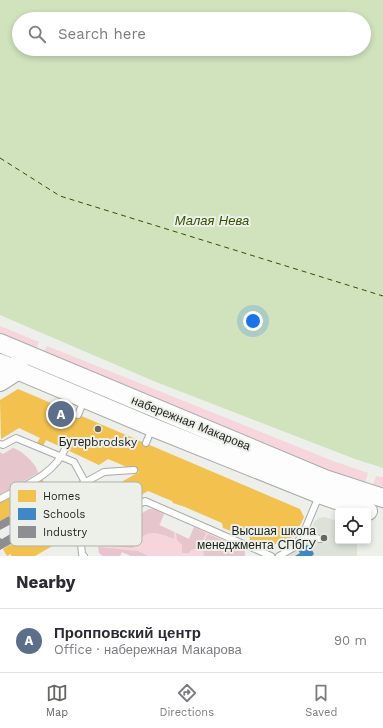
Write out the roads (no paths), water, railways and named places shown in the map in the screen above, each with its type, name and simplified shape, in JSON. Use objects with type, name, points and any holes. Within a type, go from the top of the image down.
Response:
[{"type":"main road","name":"набережная Макарова","points":[[0,343],[325,478],[383,498]]},
{"type":"main road","points":[[0,382],[17,371],[21,353]]},
{"type":"main road","name":"набережная Макарова","points":[[0,363],[81,407],[152,427],[319,494],[359,508]]},
{"type":"main road","name":"набережная Макарова","points":[[371,512],[383,515]]},
{"type":"lane","points":[[146,443],[152,427]]},
{"type":"lane","points":[[0,444],[3,445],[16,438],[62,456],[74,462],[85,482],[104,472],[134,470]]},
{"type":"lane","points":[[30,482],[50,471],[62,456],[65,449]]},
{"type":"lane","points":[[0,499],[10,493]]},
{"type":"lane","points":[[279,556],[293,548],[303,534],[319,494]]},
{"type":"lane","points":[[142,503],[145,501],[271,556]]},
{"type":"lane","points":[[303,534],[320,539]]},
{"type":"lane","points":[[81,546],[82,554],[84,556]]},
{"type":"water","name":"Малая Нева","points":[[0,0],[383,0],[383,468],[355,459],[156,382],[0,315]]},
{"type":"place","name":"Пропповский центр","points":[[61,414]]},
{"type":"place","name":"Бутерbrodsky","points":[[98,429]]},
{"type":"place","name":"Высшая школа менеджмента СПбГУ","points":[[324,538]]}]
